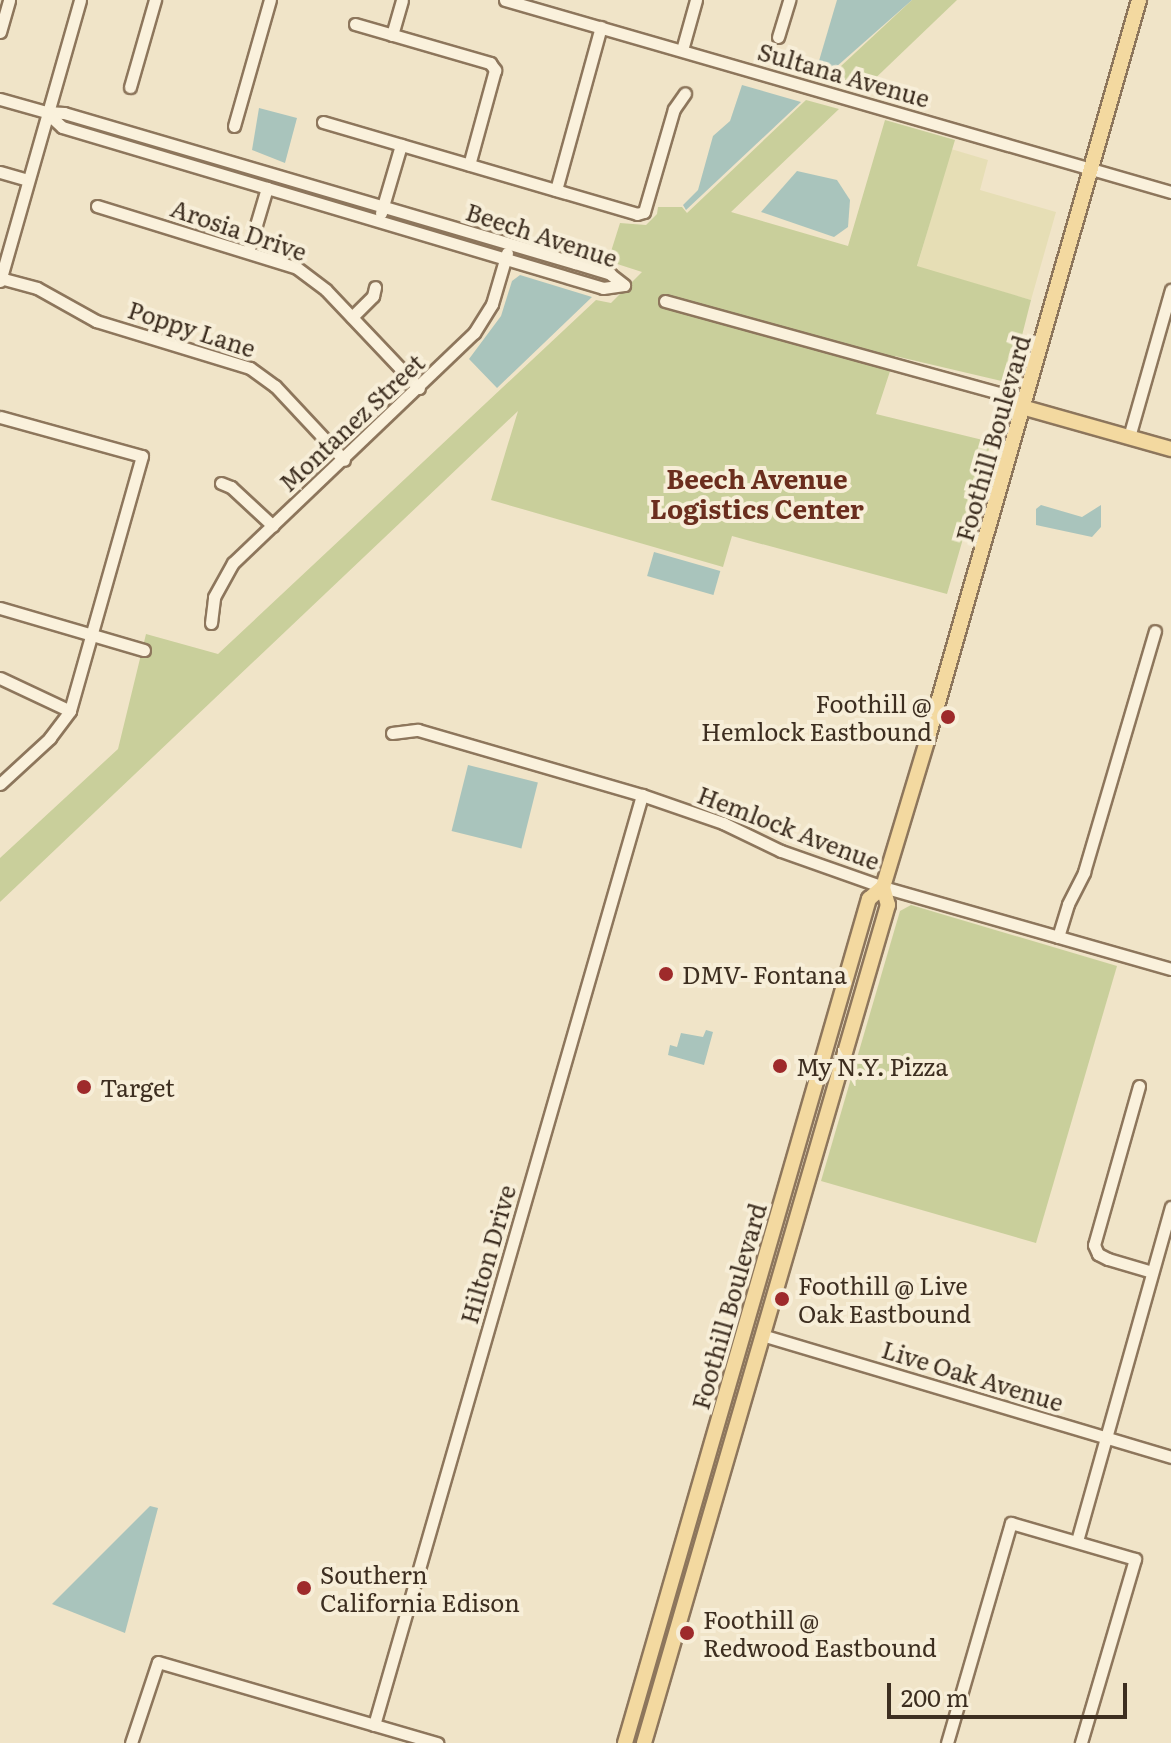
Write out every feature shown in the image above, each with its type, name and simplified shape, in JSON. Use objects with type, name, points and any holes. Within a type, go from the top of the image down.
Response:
[{"type":"main road","name":"Foothill Boulevard","points":[[644,1743],[888,905],[883,887],[1025,408],[1139,0]]},
{"type":"main road","points":[[1025,408],[1171,449]]},
{"type":"main road","name":"Foothill Boulevard","points":[[625,1743],[869,899],[883,887]]},
{"type":"street","points":[[0,32],[9,0]]},
{"type":"street","points":[[0,279],[80,0]]},
{"type":"street","points":[[130,87],[155,0]]},
{"type":"street","points":[[234,126],[270,0]]},
{"type":"street","points":[[392,35],[402,0]]},
{"type":"street","name":"Sultana Avenue","points":[[506,0],[1171,192]]},
{"type":"street","points":[[682,50],[696,0]]},
{"type":"street","points":[[778,37],[789,0]]},
{"type":"street","points":[[355,24],[490,63],[495,70],[469,165]]},
{"type":"street","points":[[556,190],[601,27]]},
{"type":"street","points":[[323,122],[637,214],[644,212],[674,109],[685,93]]},
{"type":"street","name":"Beech Avenue","points":[[0,99],[46,112],[64,113],[510,244],[610,274],[624,285],[603,288],[62,127],[46,112]]},
{"type":"street","points":[[379,221],[401,145]]},
{"type":"street","points":[[0,172],[28,180]]},
{"type":"street","points":[[248,252],[267,188]]},
{"type":"street","name":"Arosia Drive","points":[[97,206],[284,263],[308,275],[419,388]]},
{"type":"street","name":"Montanez Street","points":[[211,623],[220,581],[273,526],[462,346],[483,320],[510,244]]},
{"type":"street","name":"Poppy Lane","points":[[0,279],[37,288],[96,321],[250,368],[275,386],[344,460]]},
{"type":"street","points":[[352,317],[373,296],[375,287]]},
{"type":"street","points":[[1129,437],[1171,290]]},
{"type":"street","points":[[665,301],[1006,395],[1025,408]]},
{"type":"street","points":[[0,417],[142,456],[70,711],[50,738],[0,784]]},
{"type":"street","points":[[221,483],[231,487],[273,526]]},
{"type":"street","points":[[0,608],[144,650]]},
{"type":"street","points":[[1058,937],[1068,904],[1084,872],[1155,631]]},
{"type":"street","points":[[0,678],[70,711]]},
{"type":"street","name":"Hemlock Avenue","points":[[392,733],[418,730],[642,795],[723,823],[781,851],[883,887],[1171,969]]},
{"type":"street","name":"Hilton Drive","points":[[374,1725],[642,795]]},
{"type":"street","points":[[1139,1086],[1094,1245],[1098,1254],[1108,1259],[1152,1272]]},
{"type":"street","points":[[1077,1541],[1171,1207]]},
{"type":"street","name":"Live Oak Avenue","points":[[762,1335],[1171,1457]]},
{"type":"street","points":[[947,1743],[1011,1523],[1135,1559],[1081,1743]]},
{"type":"street","points":[[131,1743],[158,1662],[437,1743]]},
{"type":"shaded area","points":[[951,149],[988,160],[980,190],[1056,212],[1031,300],[917,267]]},
{"type":"green space","points":[[912,0],[957,0],[863,90],[826,80]]},
{"type":"green space","points":[[806,100],[839,109],[731,212],[848,246],[885,120],[955,140],[917,266],[1031,300],[1010,383],[895,356],[876,414],[991,442],[947,594],[732,536],[723,567],[491,500],[518,411],[0,902],[0,858],[118,749],[146,634],[218,654],[596,300],[611,303],[642,272],[608,261],[620,223],[646,225],[657,214],[658,207],[682,207],[687,213]]},
{"type":"green space","points":[[911,905],[1117,966],[1036,1243],[821,1181],[900,911]]},
{"type":"water","points":[[837,0],[912,0],[827,75],[816,71]]},
{"type":"water","points":[[742,85],[801,102],[686,210],[683,205],[698,190],[713,136],[730,121]]},
{"type":"water","points":[[259,108],[297,118],[285,163],[252,150]]},
{"type":"water","points":[[797,171],[837,180],[850,200],[848,227],[834,237],[761,212]]},
{"type":"water","points":[[520,275],[592,297],[497,388],[469,359],[501,316],[512,281]]},
{"type":"water","points":[[1041,505],[1082,517],[1101,505],[1101,527],[1092,537],[1036,525],[1036,509]]},
{"type":"water","points":[[654,552],[720,571],[713,595],[647,576]]},
{"type":"water","points":[[468,765],[538,782],[521,848],[452,831]]},
{"type":"water","points":[[706,1030],[713,1032],[704,1065],[668,1055],[670,1045],[677,1047],[681,1033],[703,1037]]},
{"type":"water","points":[[150,1506],[158,1508],[125,1633],[52,1604]]},
{"type":"place","name":"Foothill @ Hemlock Eastbound","points":[[948,717]]},
{"type":"place","name":"DMV- Fontana","points":[[666,974]]},
{"type":"place","name":"My N.Y. Pizza","points":[[780,1066]]},
{"type":"place","name":"Target","points":[[84,1087]]},
{"type":"place","name":"Foothill @ Live Oak Eastbound","points":[[782,1299]]},
{"type":"place","name":"Southern California Edison","points":[[304,1588]]},
{"type":"place","name":"Foothill @ Redwood Eastbound","points":[[687,1633]]},
{"type":"district","name":"Beech Avenue Logistics Center","points":[[757,493]]}]
